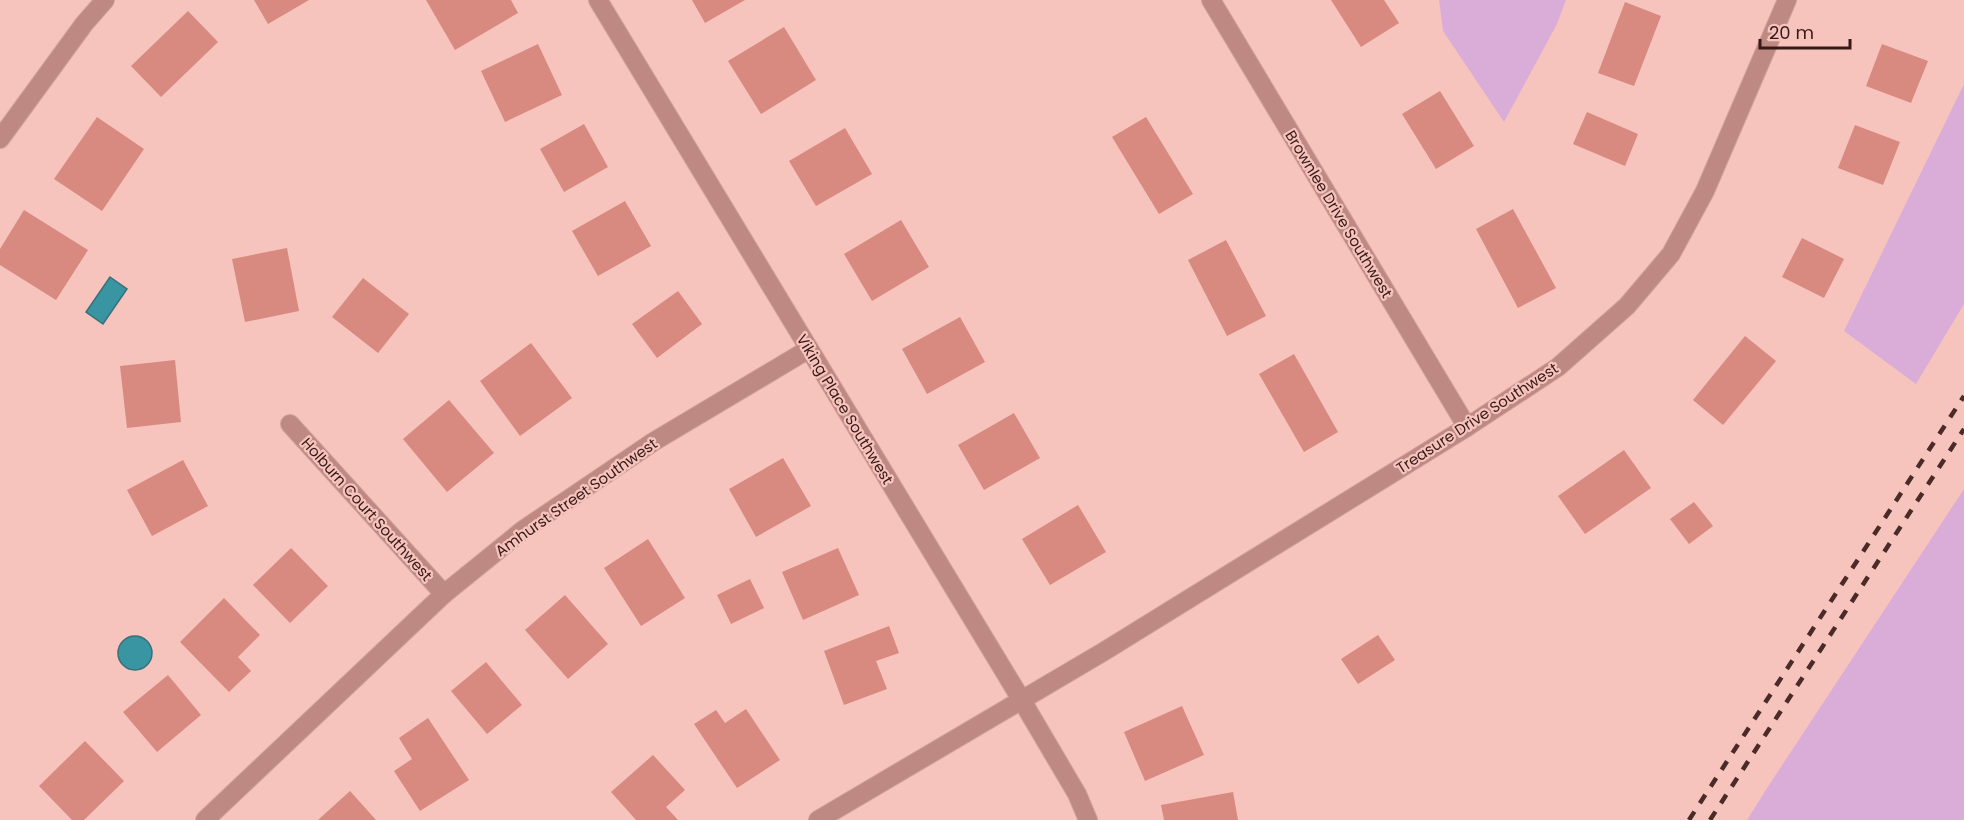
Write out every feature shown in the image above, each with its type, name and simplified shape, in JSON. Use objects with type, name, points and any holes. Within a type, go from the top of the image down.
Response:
[{"type":"street","points":[[0,139],[84,24],[105,0]]},
{"type":"street","name":"Viking Place Southwest","points":[[598,0],[1021,699],[1077,794],[1088,820]]},
{"type":"street","name":"Brownlee Drive Southwest","points":[[1211,0],[1467,427]]},
{"type":"street","name":"Treasure Drive Southwest","points":[[818,820],[1103,652],[1467,427],[1558,367],[1627,306],[1671,254],[1705,191],[1787,0]]},
{"type":"street","name":"Amhurst Street Southwest","points":[[205,820],[444,594],[523,530],[653,442],[809,349]]},
{"type":"street","name":"Holburn Court Southwest","points":[[290,424],[444,594]]},
{"type":"shaded area","points":[[1439,0],[1566,0],[1557,24],[1504,122],[1443,31]]},
{"type":"shaded area","points":[[1964,84],[1964,304],[1916,384],[1844,331]]},
{"type":"shaded area","points":[[1964,489],[1964,820],[1747,820],[1769,785]]},
{"type":"water","points":[[110,277],[127,289],[103,324],[86,312]]},
{"type":"water","points":[[135,636],[147,641],[152,653],[147,665],[135,670],[123,665],[118,653],[123,641]]},
{"type":"building","points":[[254,0],[309,0],[268,24]]},
{"type":"building","points":[[426,0],[511,0],[518,13],[455,50]]},
{"type":"building","points":[[692,0],[745,0],[705,23]]},
{"type":"building","points":[[1331,0],[1384,0],[1399,23],[1361,47]]},
{"type":"building","points":[[1625,2],[1661,16],[1634,86],[1598,73]]},
{"type":"building","points":[[188,11],[218,42],[161,97],[131,66]]},
{"type":"building","points":[[784,27],[816,80],[761,114],[728,61]]},
{"type":"building","points":[[538,44],[562,95],[505,122],[481,71]]},
{"type":"building","points":[[1882,44],[1928,61],[1911,103],[1866,86]]},
{"type":"building","points":[[1440,91],[1474,146],[1436,169],[1402,114]]},
{"type":"building","points":[[1587,112],[1638,134],[1625,166],[1573,144]]},
{"type":"building","points":[[97,117],[144,149],[102,211],[54,179]]},
{"type":"building","points":[[1146,117],[1193,194],[1159,214],[1112,137]]},
{"type":"building","points":[[584,124],[608,167],[564,192],[540,149]]},
{"type":"building","points":[[1855,125],[1900,142],[1883,185],[1838,168]]},
{"type":"building","points":[[845,128],[872,174],[816,206],[789,161]]},
{"type":"building","points":[[625,201],[651,246],[598,276],[572,231]]},
{"type":"building","points":[[1513,209],[1556,288],[1518,308],[1476,229]]},
{"type":"building","points":[[24,210],[88,250],[56,300],[0,265],[0,249]]},
{"type":"building","points":[[901,220],[929,267],[872,301],[844,254]]},
{"type":"building","points":[[1802,238],[1844,259],[1824,298],[1782,277]]},
{"type":"building","points":[[1226,240],[1266,316],[1227,336],[1188,260]]},
{"type":"building","points":[[287,248],[299,311],[245,322],[232,259]]},
{"type":"building","points":[[363,278],[409,314],[378,353],[332,317]]},
{"type":"building","points":[[678,291],[702,324],[657,358],[632,324]]},
{"type":"building","points":[[960,317],[985,362],[927,394],[902,349]]},
{"type":"building","points":[[1745,336],[1776,361],[1723,425],[1693,400]]},
{"type":"building","points":[[531,343],[572,398],[520,436],[480,381]]},
{"type":"building","points":[[1294,354],[1338,432],[1304,452],[1259,374]]},
{"type":"building","points":[[175,360],[181,422],[127,428],[120,366]]},
{"type":"building","points":[[449,400],[494,453],[447,492],[403,439]]},
{"type":"building","points":[[1014,413],[1040,458],[984,490],[958,445]]},
{"type":"building","points":[[1624,450],[1651,488],[1585,534],[1558,496]]},
{"type":"building","points":[[783,458],[811,506],[756,537],[729,489]]},
{"type":"building","points":[[183,460],[208,506],[152,536],[127,490]]},
{"type":"building","points":[[1694,502],[1713,526],[1689,544],[1670,519]]},
{"type":"building","points":[[1078,505],[1106,552],[1050,585],[1022,539]]},
{"type":"building","points":[[648,539],[685,598],[641,626],[604,568]]},
{"type":"building","points":[[291,548],[328,586],[290,623],[253,585]]},
{"type":"building","points":[[838,548],[859,595],[803,620],[782,572]]},
{"type":"building","points":[[750,579],[764,608],[731,624],[717,595]]},
{"type":"building","points":[[565,595],[608,644],[568,679],[525,630]]},
{"type":"building","points":[[224,598],[260,635],[238,657],[251,671],[229,692],[180,642]]},
{"type":"building","points":[[889,626],[899,653],[876,661],[887,689],[844,705],[824,651]]},
{"type":"building","points":[[1378,635],[1395,660],[1358,684],[1341,659]]},
{"type":"building","points":[[486,662],[522,705],[487,734],[451,691]]},
{"type":"building","points":[[168,675],[201,715],[157,752],[123,712]]},
{"type":"building","points":[[1182,706],[1204,755],[1145,781],[1124,732]]},
{"type":"building","points":[[746,709],[780,760],[737,788],[694,724],[716,710],[725,723]]},
{"type":"building","points":[[428,718],[469,780],[420,811],[394,771],[412,759],[399,738]]},
{"type":"building","points":[[85,741],[124,781],[84,820],[72,820],[39,786]]},
{"type":"building","points":[[653,755],[685,790],[666,807],[678,820],[636,820],[611,792]]},
{"type":"building","points":[[350,791],[376,820],[318,820]]},
{"type":"building","points":[[1233,792],[1238,820],[1164,820],[1161,805]]},
{"type":"railway","points":[[1689,820],[1964,396]]},
{"type":"railway","points":[[1710,820],[1964,429]]}]
